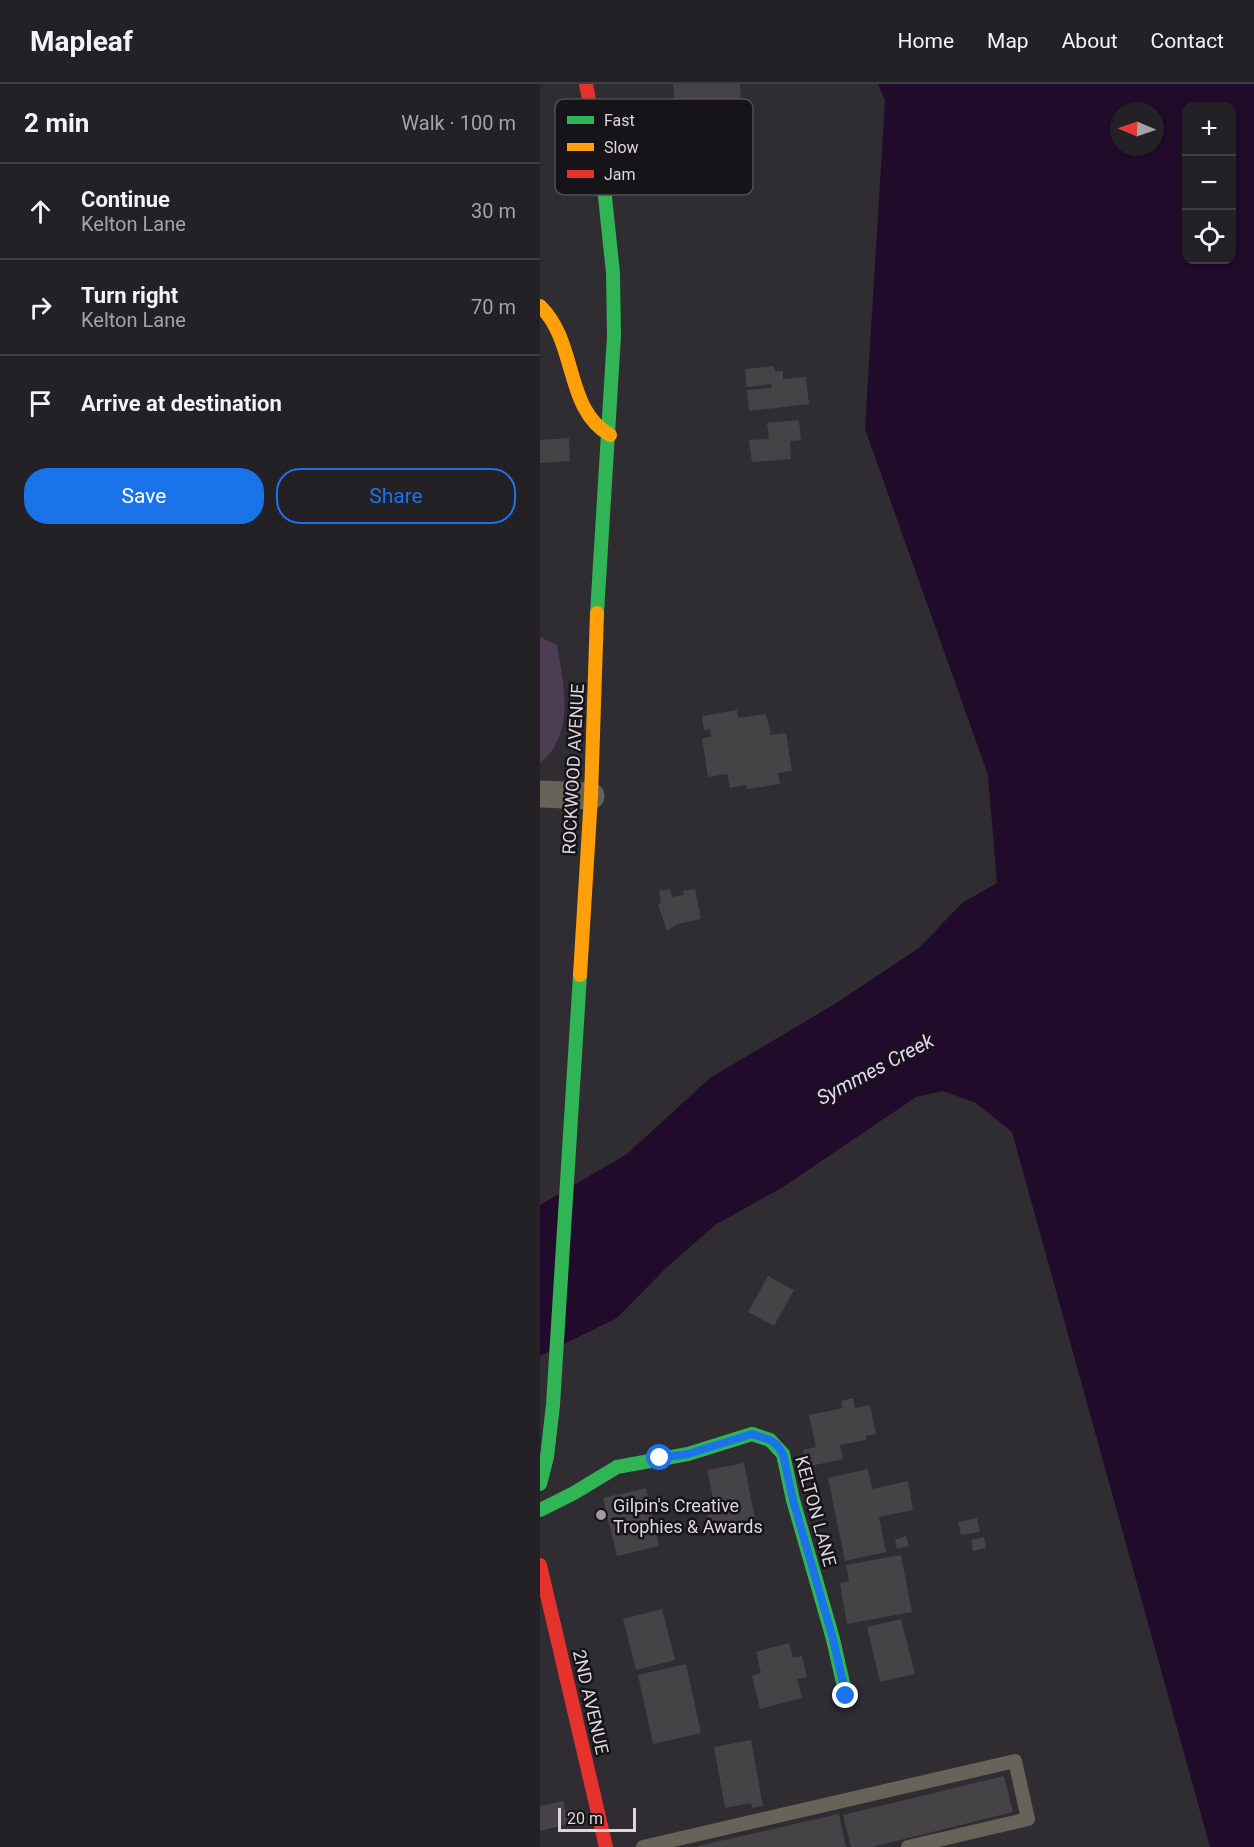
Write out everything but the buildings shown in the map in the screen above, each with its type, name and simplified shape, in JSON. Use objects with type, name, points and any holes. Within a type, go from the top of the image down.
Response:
[{"type":"main road","name":"ROCKWOOD AVENUE","points":[[586,84],[589,99]]},
{"type":"main road","name":"ROCKWOOD AVENUE","points":[[540,1484],[547,1457],[553,1405],[591,796],[597,618],[610,435],[614,336],[613,273],[606,195]]},
{"type":"main road","points":[[540,306],[552,319],[557,329],[586,413],[595,425],[610,435]]},
{"type":"main road","name":"KELTON LANE","points":[[540,1510],[617,1467],[688,1454],[752,1434],[770,1440],[783,1454],[793,1500],[833,1639],[846,1696]]},
{"type":"main road","name":"2ND AVENUE","points":[[540,1565],[606,1847]]},
{"type":"street","points":[[540,794],[591,796]]},
{"type":"lane","points":[[643,1847],[1015,1761],[1028,1819],[908,1847]]},
{"type":"shaded area","points":[[540,637],[557,645],[563,684],[564,711],[559,737],[552,751],[540,763]]},
{"type":"water","name":"Symmes Creek","points":[[878,84],[1254,84],[1254,1847],[1210,1847],[1012,1132],[976,1103],[943,1091],[916,1097],[783,1187],[715,1225],[666,1268],[617,1318],[540,1356],[540,1205],[627,1154],[710,1078],[838,1002],[919,948],[962,903],[997,883],[988,775],[865,429],[885,100]]},
{"type":"traffic: fast","points":[[597,613],[614,336],[613,273],[605,195]]},
{"type":"traffic: fast","points":[[540,1484],[547,1457],[553,1405],[580,975]]},
{"type":"traffic: fast","points":[[540,1510],[617,1467],[688,1454],[752,1434],[770,1440],[783,1454],[793,1500],[833,1639],[846,1696]]},
{"type":"traffic: slow","points":[[540,306],[552,321],[560,338],[585,409],[595,424],[610,435]]},
{"type":"traffic: slow","points":[[580,975],[591,796],[597,613]]},
{"type":"traffic: jam","points":[[586,84],[589,99]]},
{"type":"traffic: jam","points":[[540,1565],[606,1847]]},
{"type":"place","name":"Gilpin's Creative Trophies & Awards","points":[[601,1515]]},
{"type":"route","points":[[660,1458],[688,1454],[752,1434],[777,1445],[783,1454],[793,1500],[833,1639],[846,1696]]}]
